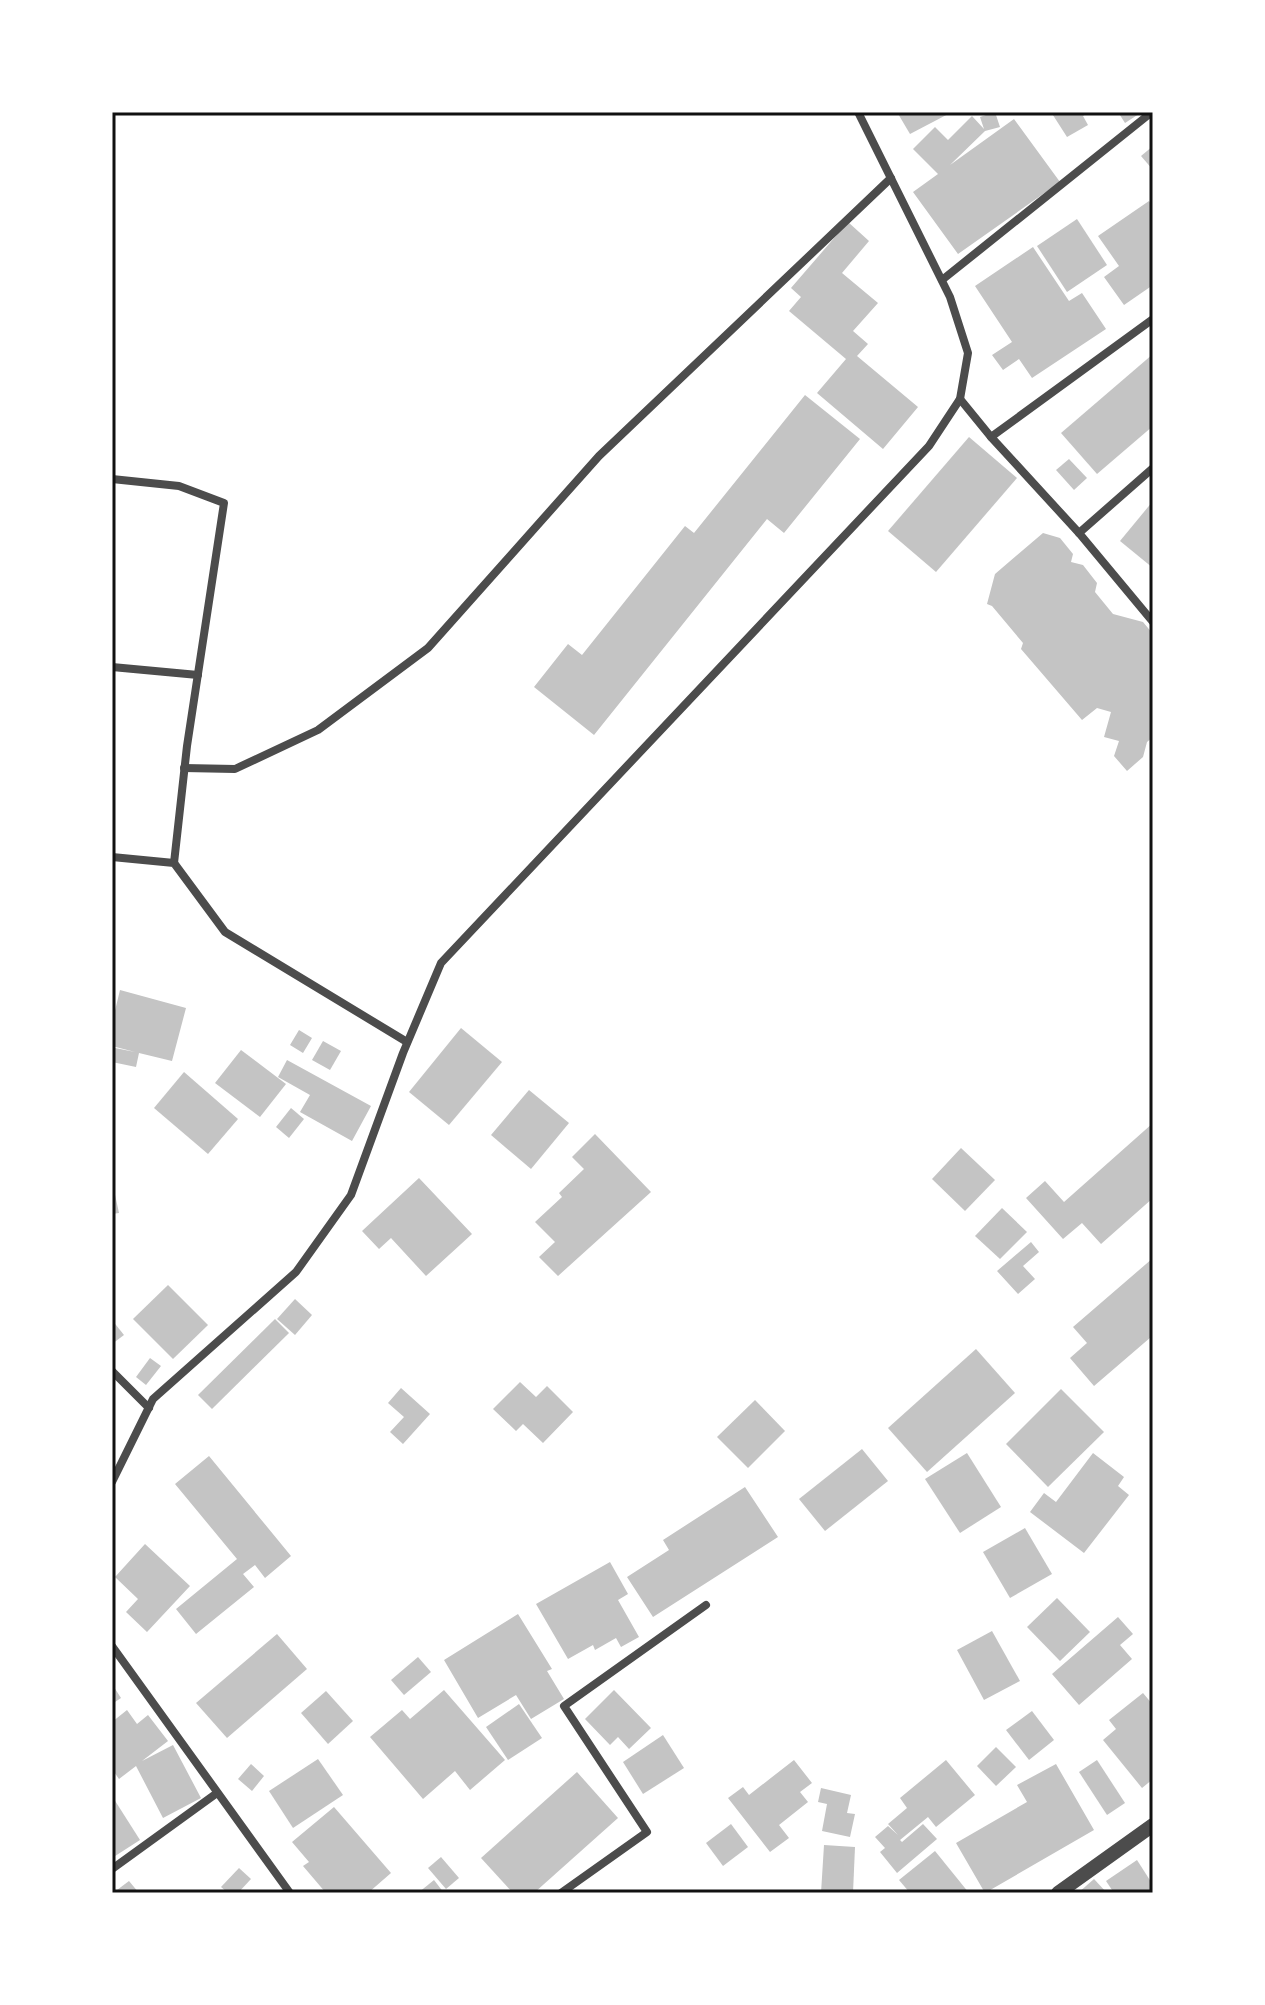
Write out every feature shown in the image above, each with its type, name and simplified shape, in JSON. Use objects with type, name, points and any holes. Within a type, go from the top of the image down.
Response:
[{"type":"street","points":[[112,1482],[153,1399],[296,1272],[351,1195],[407,1042],[441,963],[929,446],[960,399],[968,353],[942,280],[858,112]]},
{"type":"street","points":[[942,280],[1152,112]]},
{"type":"street","points":[[184,768],[235,769],[318,730],[428,648],[599,456],[891,178]]},
{"type":"street","points":[[991,437],[1153,319]]},
{"type":"street","points":[[960,399],[1153,622]]},
{"type":"street","points":[[1079,533],[1153,468]]},
{"type":"street","points":[[112,479],[179,486],[224,503],[184,768],[174,863],[225,932],[407,1042]]},
{"type":"street","points":[[112,667],[198,675]]},
{"type":"street","points":[[112,857],[174,863]]},
{"type":"street","points":[[112,1371],[149,1408]]},
{"type":"street","points":[[561,1893],[647,1832],[564,1706],[706,1605]]},
{"type":"street","points":[[112,1646],[290,1893]]},
{"type":"street","points":[[112,1869],[217,1793]]},
{"type":"street","points":[[1058,1893],[1153,1825]]},
{"type":"building","points":[[897,112],[952,112],[910,134]]},
{"type":"building","points":[[995,112],[1000,127],[985,131],[950,165],[1014,119],[1060,182],[958,254],[913,192],[938,174],[913,149],[935,127],[948,140],[972,116],[984,129],[980,117]]},
{"type":"building","points":[[1051,112],[1089,112],[1083,116],[1088,125],[1067,137]]},
{"type":"building","points":[[1118,112],[1142,112],[1125,123]]},
{"type":"building","points":[[1153,146],[1153,170],[1141,156]]},
{"type":"building","points":[[1149,201],[1153,207],[1153,285],[1124,305],[1104,277],[1119,266],[1098,236]]},
{"type":"building","points":[[1077,219],[1107,265],[1067,292],[1037,246]]},
{"type":"building","points":[[848,222],[869,241],[842,273],[878,303],[853,331],[868,344],[857,356],[918,407],[883,449],[817,393],[846,359],[789,311],[801,297],[791,288]]},
{"type":"building","points":[[1033,247],[1069,301],[1082,293],[1106,329],[1032,378],[1019,359],[1003,370],[992,355],[1012,342],[975,286]]},
{"type":"building","points":[[1153,354],[1153,426],[1097,474],[1061,433]]},
{"type":"building","points":[[805,395],[860,439],[784,533],[767,519],[594,735],[534,687],[568,644],[582,655],[685,526],[694,533]]},
{"type":"building","points":[[969,437],[1017,478],[936,572],[888,531]]},
{"type":"building","points":[[1069,459],[1087,478],[1074,490],[1056,470]]},
{"type":"building","points":[[1153,501],[1153,568],[1120,541]]},
{"type":"building","points":[[1043,533],[1060,538],[1073,554],[1071,562],[1083,565],[1097,583],[1095,592],[1113,614],[1143,622],[1153,634],[1153,737],[1147,742],[1143,757],[1127,771],[1114,756],[1119,741],[1104,737],[1111,712],[1097,708],[1082,720],[1021,649],[1023,643],[987,604],[995,574]]},
{"type":"building","points":[[120,990],[186,1008],[172,1061],[139,1053],[136,1067],[112,1062],[115,1048],[135,1052],[112,1046],[112,1023]]},
{"type":"building","points":[[461,1028],[502,1062],[449,1125],[409,1092]]},
{"type":"building","points":[[299,1030],[312,1038],[303,1053],[290,1045]]},
{"type":"building","points":[[323,1041],[341,1051],[330,1070],[312,1060]]},
{"type":"building","points":[[241,1050],[286,1084],[260,1117],[215,1083]]},
{"type":"building","points":[[287,1060],[371,1106],[352,1141],[300,1112],[310,1095],[278,1077]]},
{"type":"building","points":[[184,1072],[238,1119],[208,1154],[154,1108]]},
{"type":"building","points":[[529,1090],[569,1123],[531,1169],[491,1135]]},
{"type":"building","points":[[291,1108],[304,1119],[289,1138],[276,1127]]},
{"type":"building","points":[[1153,1123],[1153,1198],[1101,1244],[1082,1223],[1063,1239],[1026,1198],[1045,1181],[1064,1202]]},
{"type":"building","points":[[595,1134],[651,1192],[558,1276],[539,1257],[555,1242],[535,1222],[562,1197],[559,1193],[584,1169],[572,1157]]},
{"type":"building","points":[[961,1148],[995,1180],[965,1211],[932,1179]]},
{"type":"building","points":[[419,1178],[472,1234],[426,1276],[391,1238],[379,1249],[362,1231]]},
{"type":"building","points":[[112,1181],[119,1213],[112,1214]]},
{"type":"building","points":[[1002,1208],[1027,1232],[1000,1259],[975,1236]]},
{"type":"building","points":[[1031,1242],[1039,1252],[1023,1266],[1035,1279],[1018,1294],[997,1271]]},
{"type":"building","points":[[1153,1258],[1153,1340],[1151,1337],[1094,1386],[1070,1358],[1087,1343],[1073,1327]]},
{"type":"building","points":[[168,1285],[208,1325],[173,1359],[133,1319]]},
{"type":"building","points":[[295,1299],[312,1315],[295,1335],[277,1319]]},
{"type":"building","points":[[275,1319],[289,1333],[212,1409],[198,1395]]},
{"type":"building","points":[[112,1320],[124,1335],[112,1344]]},
{"type":"building","points":[[976,1349],[1015,1393],[927,1472],[888,1428]]},
{"type":"building","points":[[150,1358],[161,1366],[146,1385],[136,1377]]},
{"type":"building","points":[[520,1382],[536,1397],[547,1386],[573,1412],[543,1443],[523,1424],[516,1431],[493,1409]]},
{"type":"building","points":[[401,1388],[430,1414],[403,1444],[390,1432],[404,1417],[388,1403]]},
{"type":"building","points":[[1061,1389],[1104,1432],[1048,1487],[1006,1444]]},
{"type":"building","points":[[755,1400],[785,1431],[748,1468],[717,1437]]},
{"type":"building","points":[[862,1449],[888,1481],[825,1531],[799,1499]]},
{"type":"building","points":[[967,1453],[1001,1507],[960,1533],[925,1479]]},
{"type":"building","points":[[1093,1453],[1124,1477],[1118,1486],[1129,1495],[1084,1553],[1030,1512],[1044,1493],[1056,1502]]},
{"type":"building","points":[[209,1456],[291,1556],[265,1578],[255,1565],[243,1574],[254,1587],[196,1634],[176,1609],[237,1559],[175,1484]]},
{"type":"building","points":[[745,1487],[778,1537],[653,1617],[627,1577],[669,1550],[663,1540]]},
{"type":"building","points":[[1025,1528],[1052,1574],[1010,1598],[983,1552]]},
{"type":"building","points":[[145,1544],[190,1586],[147,1632],[126,1612],[138,1599],[115,1577]]},
{"type":"building","points":[[610,1562],[628,1594],[618,1600],[639,1637],[621,1647],[616,1638],[595,1650],[593,1645],[568,1659],[536,1604]]},
{"type":"building","points":[[1057,1598],[1090,1632],[1060,1661],[1027,1627]]},
{"type":"building","points":[[518,1614],[552,1669],[547,1671],[564,1699],[531,1719],[516,1695],[478,1718],[444,1660]]},
{"type":"building","points":[[1118,1617],[1133,1634],[1120,1645],[1132,1659],[1079,1705],[1052,1674]]},
{"type":"building","points":[[992,1631],[1020,1681],[984,1700],[957,1650]]},
{"type":"building","points":[[277,1634],[307,1669],[227,1738],[196,1703]]},
{"type":"building","points":[[418,1657],[431,1672],[404,1695],[391,1680]]},
{"type":"building","points":[[112,1684],[121,1698],[112,1704]]},
{"type":"building","points":[[444,1690],[505,1760],[470,1790],[455,1771],[423,1799],[370,1737],[402,1710],[410,1719]]},
{"type":"building","points":[[614,1690],[651,1728],[629,1749],[618,1737],[610,1745],[585,1719]]},
{"type":"building","points":[[326,1691],[353,1721],[328,1744],[301,1713]]},
{"type":"building","points":[[1143,1693],[1153,1705],[1153,1779],[1142,1788],[1103,1740],[1116,1729],[1109,1720]]},
{"type":"building","points":[[519,1704],[542,1738],[508,1760],[486,1727]]},
{"type":"building","points":[[127,1710],[137,1724],[148,1715],[168,1741],[142,1761],[173,1745],[201,1798],[163,1818],[136,1766],[119,1779],[112,1769],[112,1722]]},
{"type":"building","points":[[1032,1711],[1054,1740],[1029,1760],[1006,1730]]},
{"type":"building","points":[[663,1735],[684,1768],[643,1794],[623,1762]]},
{"type":"building","points":[[996,1747],[1016,1767],[996,1786],[977,1766]]},
{"type":"building","points":[[318,1759],[343,1795],[293,1828],[269,1791]]},
{"type":"building","points":[[794,1760],[812,1783],[800,1792],[808,1802],[779,1825],[789,1838],[770,1852],[728,1798],[743,1787],[749,1795]]},
{"type":"building","points":[[946,1760],[975,1795],[936,1827],[928,1817],[900,1840],[902,1842],[923,1824],[937,1839],[897,1873],[880,1852],[885,1848],[875,1837],[888,1826],[898,1835],[888,1824],[907,1808],[900,1798]]},
{"type":"building","points":[[1097,1760],[1125,1803],[1107,1815],[1079,1772]]},
{"type":"building","points":[[251,1764],[264,1776],[252,1791],[238,1779]]},
{"type":"building","points":[[1056,1764],[1094,1830],[985,1893],[956,1843],[1027,1802],[1017,1785]]},
{"type":"building","points":[[577,1772],[618,1818],[534,1893],[513,1893],[481,1858]]},
{"type":"building","points":[[821,1788],[851,1795],[847,1813],[855,1814],[850,1837],[822,1831],[827,1804],[818,1802]]},
{"type":"building","points":[[112,1796],[140,1840],[112,1858]]},
{"type":"building","points":[[334,1807],[391,1873],[368,1893],[326,1893],[303,1866],[309,1862],[292,1842]]},
{"type":"building","points":[[731,1824],[748,1847],[723,1866],[706,1843]]},
{"type":"building","points":[[824,1845],[855,1847],[853,1893],[821,1893]]},
{"type":"building","points":[[935,1851],[969,1893],[910,1893],[899,1880]]},
{"type":"building","points":[[441,1857],[459,1878],[446,1889],[428,1868]]},
{"type":"building","points":[[1137,1860],[1153,1885],[1153,1893],[1114,1893],[1106,1881]]},
{"type":"building","points":[[239,1868],[251,1879],[238,1893],[228,1893],[221,1887]]},
{"type":"building","points":[[1094,1879],[1107,1893],[1078,1893]]},
{"type":"building","points":[[434,1880],[444,1893],[418,1893]]},
{"type":"building","points":[[129,1881],[139,1893],[119,1893],[117,1890]]}]
